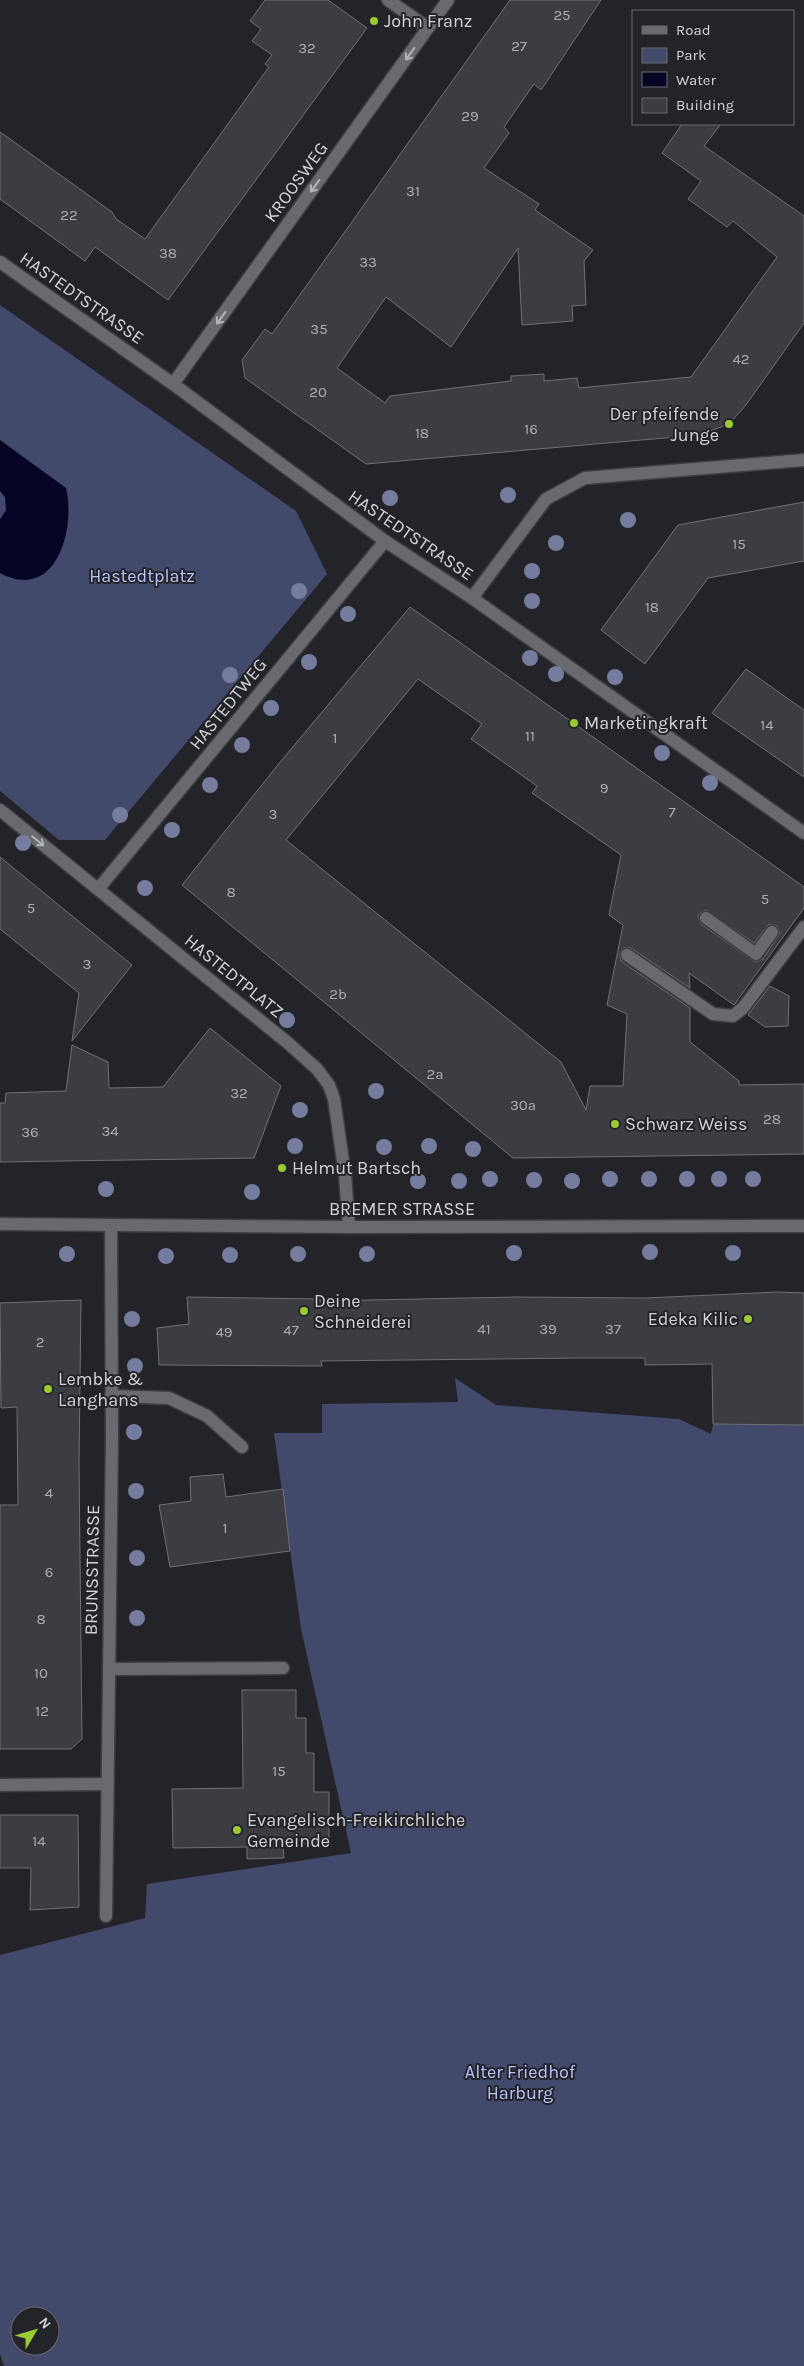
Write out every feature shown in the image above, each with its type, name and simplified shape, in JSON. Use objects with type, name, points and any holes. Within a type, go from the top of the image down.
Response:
[{"type":"street","points":[[388,0],[428,28]]},
{"type":"street","name":"KROOSWEG","points":[[173,384],[448,0]]},
{"type":"street","name":"HASTEDTSTRASSE","points":[[0,262],[173,384],[385,541],[472,598],[804,834]]},
{"type":"street","points":[[472,598],[546,498],[585,478],[804,460]]},
{"type":"street","name":"HASTEDTWEG","points":[[99,888],[385,541]]},
{"type":"street","name":"HASTEDTPLATZ","points":[[0,810],[99,888],[288,1042],[318,1069],[329,1085],[334,1099],[345,1174],[349,1227]]},
{"type":"street","points":[[706,918],[756,954],[772,932]]},
{"type":"street","points":[[627,955],[713,1014],[733,1016],[743,1008],[804,926]]},
{"type":"street","name":"BREMER STRASSE","points":[[0,1224],[349,1227],[804,1226]]},
{"type":"street","name":"BRUNSSTRASSE","points":[[106,1916],[111,1225]]},
{"type":"street","points":[[111,1396],[169,1398],[207,1416],[242,1447]]},
{"type":"street","points":[[109,1669],[283,1668]]},
{"type":"street","points":[[0,1785],[107,1784]]},
{"type":"green space","name":"Hastedtplatz","points":[[0,305],[296,511],[327,574],[105,840],[59,840],[0,791]]},
{"type":"green space","name":"Alter Friedhof Harburg","points":[[455,1378],[496,1405],[679,1419],[711,1434],[713,1424],[804,1425],[804,2366],[4,2366],[0,2354],[0,1955],[145,1918],[147,1884],[351,1853],[301,1629],[274,1433],[322,1433],[322,1404],[458,1402]]},
{"type":"water","points":[[0,440],[66,488],[68,523],[64,541],[58,557],[48,570],[35,578],[19,580],[0,573],[0,519],[6,510],[5,497],[0,491]]},
{"type":"building","points":[[265,0],[328,0],[367,28],[168,300],[95,247],[85,261],[0,199],[0,132],[112,212],[116,219],[145,239],[269,67],[265,64],[272,55],[252,41],[261,29],[250,21]]},
{"type":"building","points":[[510,0],[601,0],[541,90],[534,84],[504,127],[509,133],[484,168],[539,204],[535,210],[593,250],[584,261],[586,305],[572,306],[573,321],[522,325],[518,248],[451,347],[386,297],[337,368],[385,403],[390,396],[511,381],[511,376],[544,374],[544,381],[577,378],[579,388],[691,377],[777,257],[733,221],[727,227],[688,199],[701,181],[662,153],[681,125],[720,125],[704,146],[804,216],[804,323],[746,405],[729,424],[699,435],[366,464],[245,378],[242,360],[265,329],[272,334]]},
{"type":"building","points":[[804,502],[804,561],[708,578],[645,664],[601,630],[678,525]]},
{"type":"building","points":[[410,607],[804,887],[804,908],[734,1005],[689,973],[690,988],[631,948],[623,948],[619,955],[622,962],[690,1008],[690,1042],[739,1081],[739,1085],[804,1084],[804,1154],[513,1158],[182,885],[281,761]],"holes":[[[418,679],[482,724],[471,739],[537,786],[532,793],[621,855],[609,915],[623,925],[607,1005],[627,1014],[623,1086],[590,1086],[586,1110],[561,1062],[286,840]],[[706,910],[754,943],[769,924],[777,926],[780,933],[763,959],[755,962],[701,924],[698,917],[700,913]]]},
{"type":"building","points":[[746,669],[804,710],[804,777],[712,713]]},
{"type":"building","points":[[0,857],[132,965],[72,1041],[79,993],[0,929]]},
{"type":"building","points":[[770,986],[789,996],[788,1026],[765,1027],[748,1015]]},
{"type":"building","points":[[210,1028],[281,1086],[254,1158],[0,1162],[0,1103],[5,1103],[6,1093],[66,1091],[72,1045],[108,1062],[109,1088],[163,1087]]},
{"type":"building","points":[[778,1292],[804,1293],[804,1425],[713,1424],[712,1364],[645,1365],[645,1358],[580,1358],[321,1361],[322,1366],[159,1365],[157,1328],[189,1324],[187,1297],[320,1299],[320,1301],[516,1297],[646,1298]]},
{"type":"building","points":[[81,1300],[79,1463],[82,1739],[71,1749],[0,1749],[0,1505],[18,1505],[17,1407],[1,1408],[0,1303]]},
{"type":"building","points":[[223,1474],[226,1497],[283,1489],[290,1551],[170,1567],[159,1505],[191,1501],[190,1477]]},
{"type":"building","points":[[242,1690],[296,1690],[296,1718],[306,1718],[306,1753],[314,1753],[314,1792],[329,1792],[329,1842],[283,1846],[284,1858],[247,1859],[247,1847],[173,1848],[172,1789],[243,1788]]},
{"type":"building","points":[[0,1815],[78,1815],[79,1907],[30,1910],[31,1868],[0,1868]]},
{"type":"place","name":"John Franz","points":[[374,21]]},
{"type":"place","name":"Der pfeifende Junge","points":[[729,424]]},
{"type":"place","name":"Marketingkraft","points":[[574,723]]},
{"type":"place","name":"Schwarz Weiss","points":[[615,1124]]},
{"type":"place","name":"Helmut Bartsch","points":[[282,1168]]},
{"type":"place","name":"Deine Schneiderei","points":[[304,1311]]},
{"type":"place","name":"Edeka Kilic","points":[[748,1319]]},
{"type":"place","name":"Lembke & Langhans","points":[[48,1389]]},
{"type":"place","name":"Evangelisch-Freikirchliche Gemeinde","points":[[237,1830]]}]
